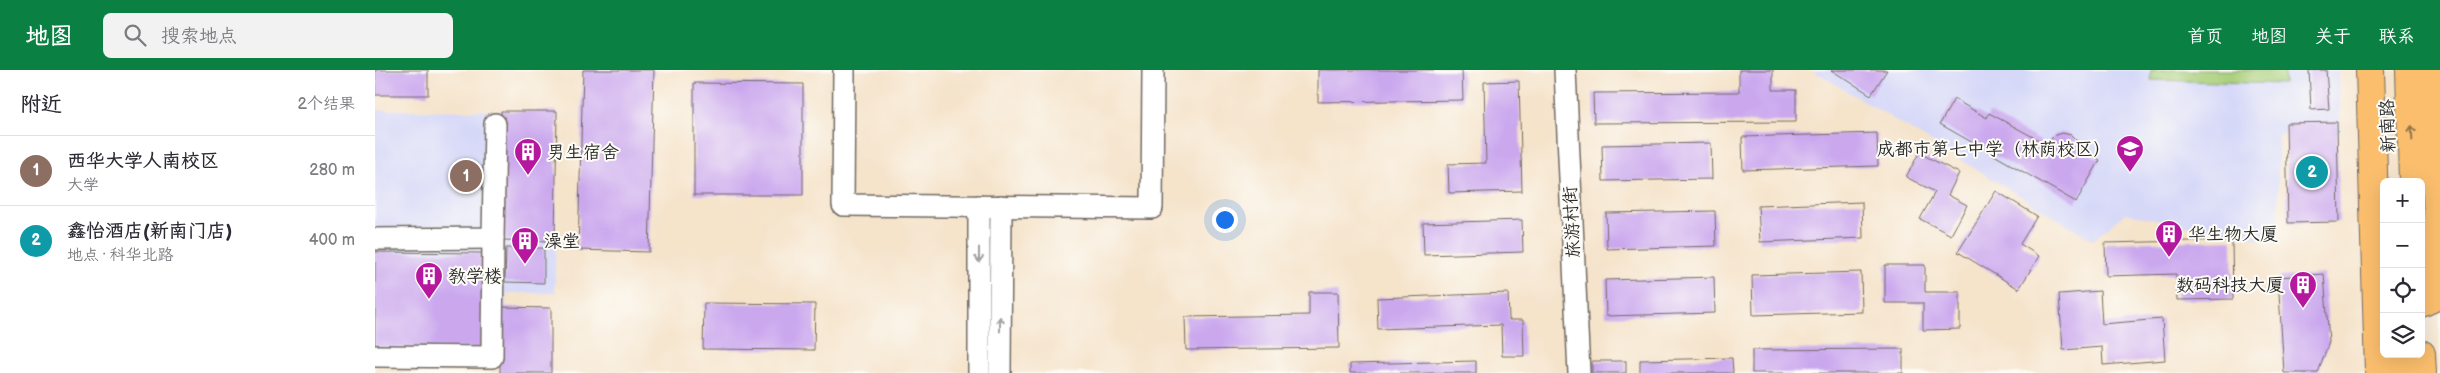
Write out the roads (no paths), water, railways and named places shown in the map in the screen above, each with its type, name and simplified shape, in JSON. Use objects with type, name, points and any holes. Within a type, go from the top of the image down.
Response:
[{"type":"main road","points":[[2370,70],[2376,264],[2387,369]]},
{"type":"main road","name":"新南路","points":[[2385,70],[2390,178]]},
{"type":"main road","name":"新南路","points":[[2410,70],[2413,178]]},
{"type":"main road","points":[[2433,70],[2440,274]]},
{"type":"main road","points":[[2425,301],[2431,298],[2439,260]]},
{"type":"main road","points":[[2376,264],[2380,278]]},
{"type":"main road","points":[[2421,358],[2422,373]]},
{"type":"street","points":[[844,70],[843,205],[1152,208],[1153,70]]},
{"type":"street","name":"旅游村街","points":[[1565,70],[1579,373]]},
{"type":"street","points":[[375,356],[493,357],[495,124]]},
{"type":"street","points":[[979,206],[979,373]]},
{"type":"street","points":[[1000,373],[1001,206]]},
{"type":"street","points":[[375,239],[493,238]]},
{"type":"place","name":"鑫怡酒店(新南门店)","points":[[2312,172]]},
{"type":"place","name":"成都市第七中学（林荫校区）","points":[[2130,173]]},
{"type":"place","name":"西华大学人南校区","points":[[466,176]]},
{"type":"place","name":"男生宿舍","points":[[528,176]]},
{"type":"place","name":"华生物大厦","points":[[2169,258]]},
{"type":"place","name":"澡堂","points":[[525,265]]},
{"type":"place","name":"教学楼","points":[[429,300]]},
{"type":"place","name":"数码科技大厦","points":[[2303,309]]}]
